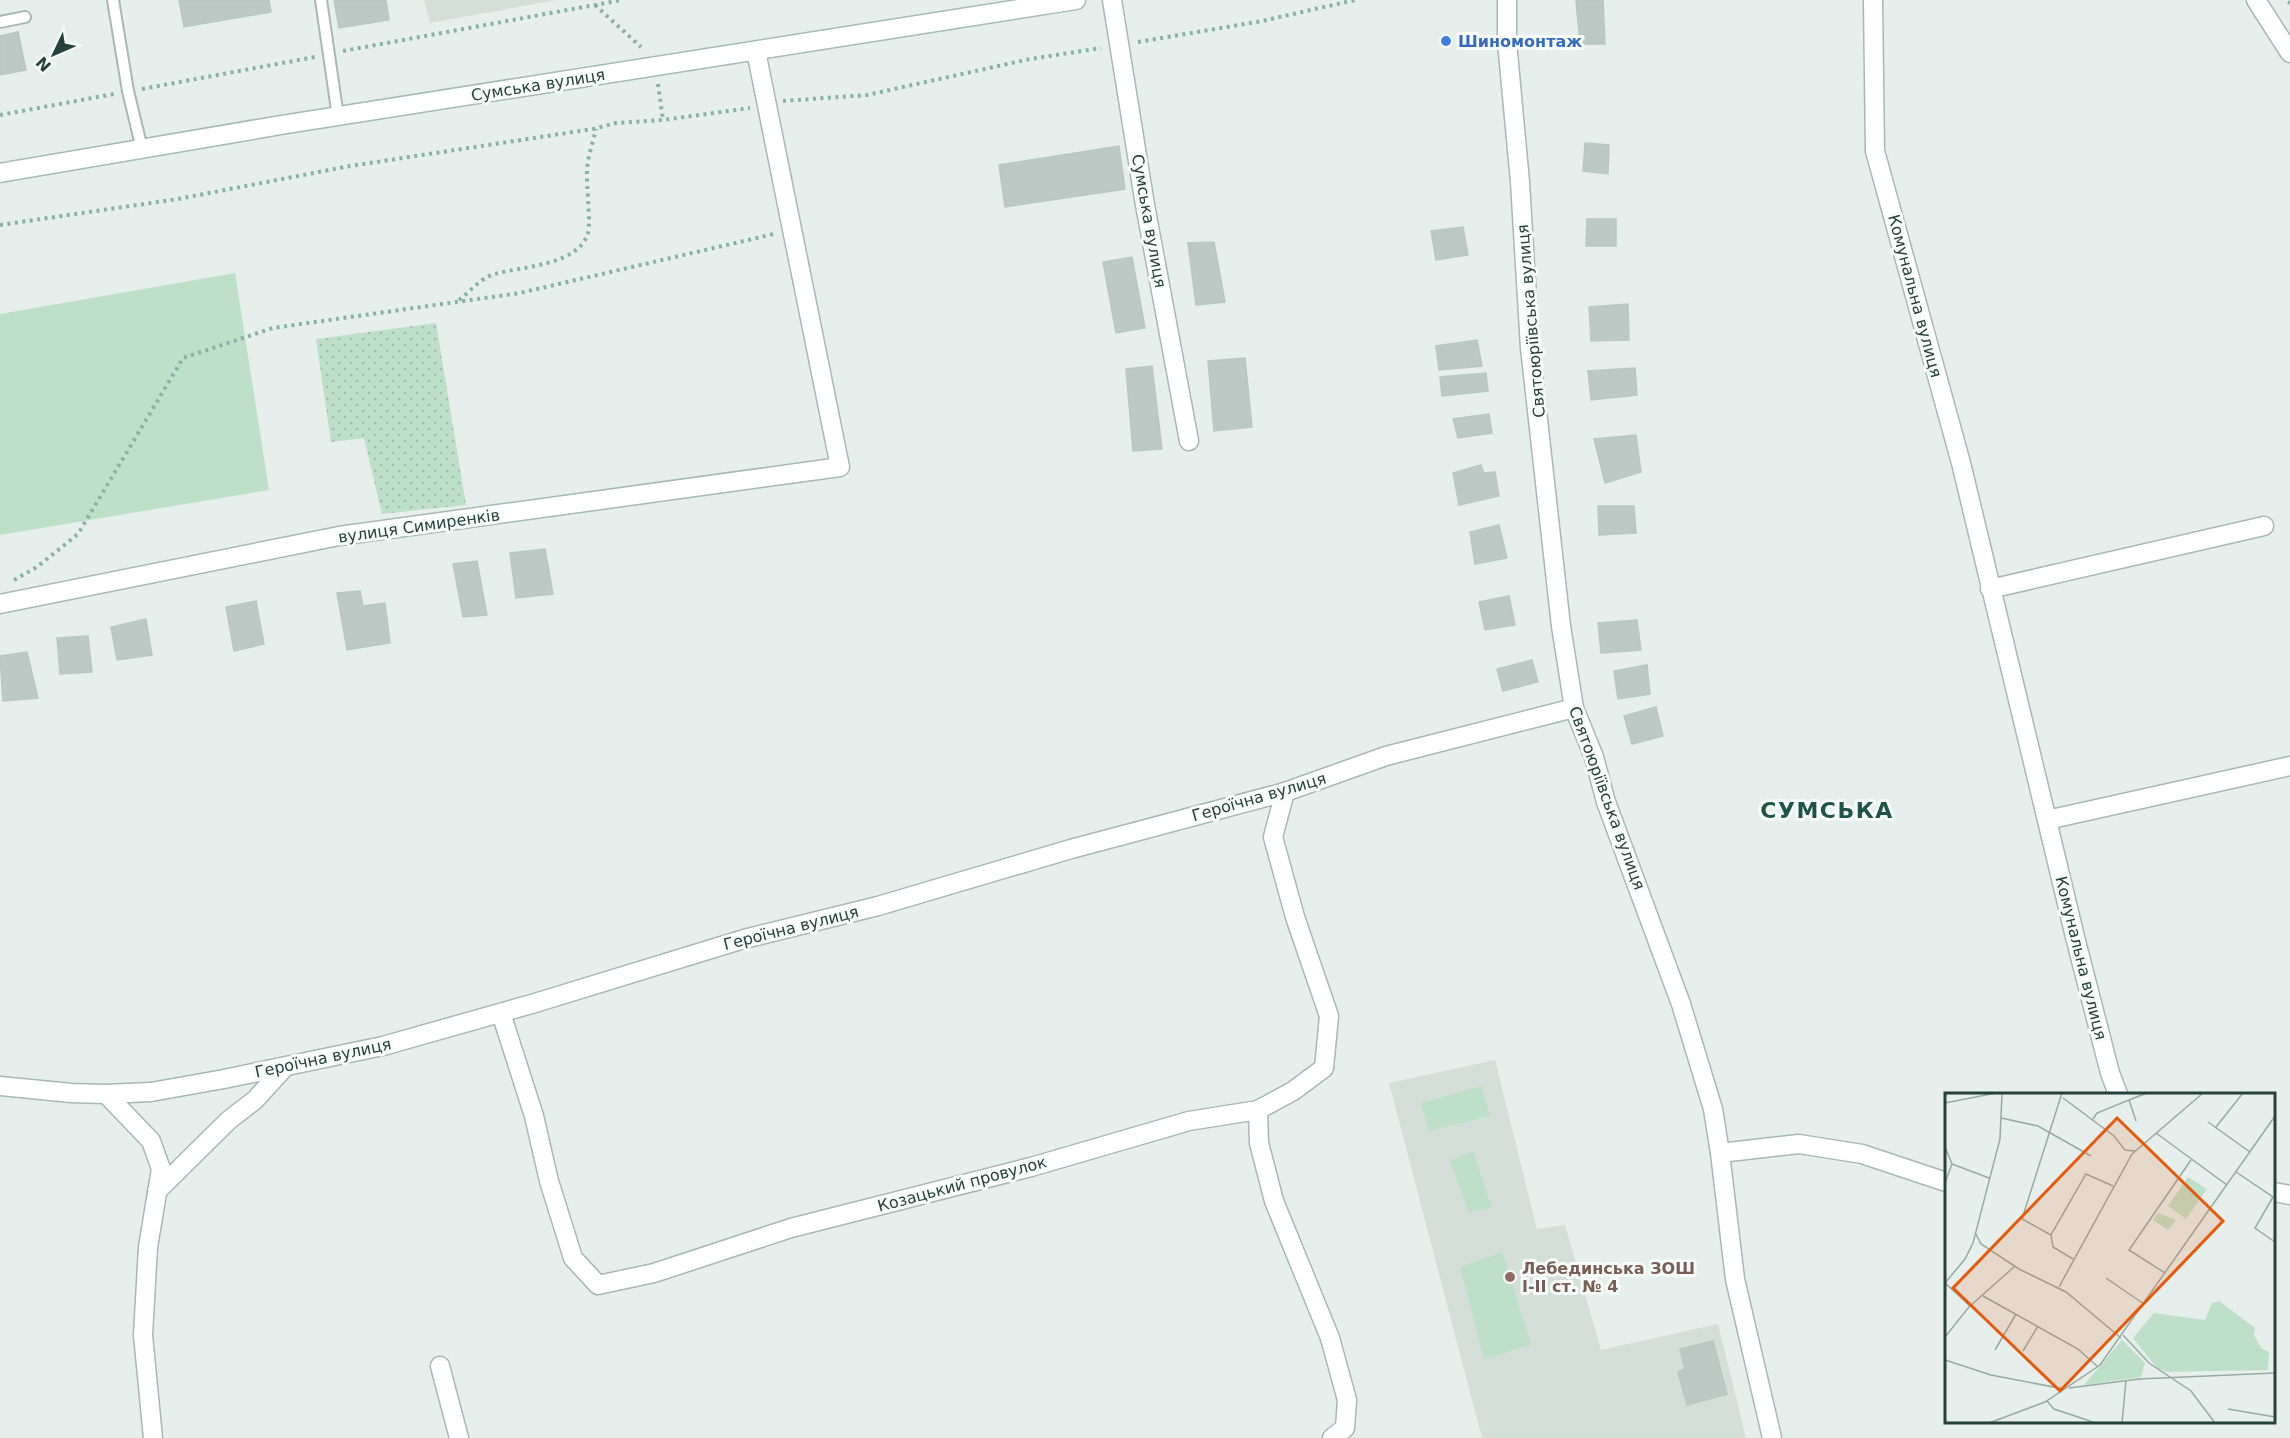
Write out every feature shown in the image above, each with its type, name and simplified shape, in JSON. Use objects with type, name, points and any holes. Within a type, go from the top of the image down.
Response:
[{"type":"street","name":"Сумська вулиця","points":[[0,173],[1076,0]]},
{"type":"street","name":"Сумська вулиця","points":[[1112,0],[1145,205],[1189,441]]},
{"type":"street","name":"Святоюріївська вулиця","points":[[1507,0],[1507,42],[1520,183],[1530,348],[1561,626],[1574,708],[1594,757],[1606,802],[1682,1004],[1713,1109],[1735,1279],[1772,1438]]},
{"type":"street","name":"Комунальна вулиця","points":[[1873,0],[1875,151],[1960,463],[2081,963],[2117,1093]]},
{"type":"street","points":[[2256,0],[2290,53]]},
{"type":"street","points":[[756,51],[792,230]]},
{"type":"street","name":"вулиця Симиренків","points":[[0,604],[339,536],[840,467],[792,230]]},
{"type":"street","points":[[1990,589],[2264,526]]},
{"type":"street","name":"Героїчна вулиця","points":[[0,1086],[105,1094],[151,1092],[383,1046],[501,1013],[744,939],[878,906],[1071,849],[1285,792],[1386,756],[1574,708]]},
{"type":"street","points":[[2047,820],[2290,766]]},
{"type":"street","name":"Козацький провулок","points":[[501,1013],[534,1116],[549,1181],[573,1258],[598,1285],[654,1273],[791,1228],[1030,1167],[1189,1121],[1258,1110],[1293,1091],[1324,1068],[1329,1016],[1294,918],[1273,837],[1285,792]]},
{"type":"street","points":[[157,1191],[229,1120],[255,1100],[286,1066]]},
{"type":"street","points":[[105,1094],[150,1141],[160,1169],[148,1247],[143,1335],[153,1438]]},
{"type":"street","points":[[1258,1110],[1259,1143],[1274,1201],[1330,1338],[1347,1400],[1345,1428],[1332,1438]]},
{"type":"street","points":[[1720,1153],[1799,1144],[1863,1154],[1945,1181]]},
{"type":"street","points":[[2275,1192],[2290,1194]]},
{"type":"street","points":[[440,1366],[459,1438]]},
{"type":"lane","points":[[113,0],[128,91],[142,149]]},
{"type":"lane","points":[[321,0],[327,54],[338,117]]},
{"type":"lane","points":[[0,22],[25,17]]},
{"type":"path","points":[[0,115],[622,0]]},
{"type":"path","points":[[0,225],[178,199],[350,166],[596,129],[616,123],[743,111],[766,102],[867,95],[1030,59],[1262,21],[1355,0]]},
{"type":"path","points":[[594,4],[641,46]]},
{"type":"path","points":[[657,80],[663,120]]},
{"type":"path","points":[[457,301],[477,283],[494,274],[551,263],[577,249],[584,242],[589,231],[587,167],[596,129]]},
{"type":"path","points":[[9,583],[38,567],[78,534],[183,358],[273,328],[520,293],[792,230]]},
{"type":"shaded area","points":[[424,0],[556,0],[430,23]]},
{"type":"shaded area","name":"Лебединська ЗОШ І-ІІ ст. № 4","points":[[1495,1060],[1537,1229],[1565,1225],[1601,1350],[1718,1324],[1746,1438],[1482,1438],[1389,1083]]},
{"type":"green space","points":[[235,273],[269,490],[0,535],[0,314]]},
{"type":"green space","points":[[436,323],[466,505],[382,514],[364,438],[331,442],[316,339]]},
{"type":"green space","points":[[1481,1086],[1490,1116],[1429,1131],[1421,1103]]},
{"type":"green space","points":[[1473,1151],[1492,1207],[1469,1213],[1450,1161]]},
{"type":"green space","points":[[1502,1252],[1531,1345],[1484,1359],[1460,1267]]},
{"type":"building","points":[[179,0],[269,0],[271,12],[184,27]]},
{"type":"building","points":[[334,0],[386,0],[389,20],[339,28]]},
{"type":"building","points":[[1576,0],[1603,0],[1605,44],[1580,44]]},
{"type":"building","points":[[18,32],[26,70],[0,75],[0,36]]},
{"type":"building","points":[[1585,143],[1609,145],[1608,174],[1583,171]]},
{"type":"building","points":[[1119,146],[1125,189],[1005,207],[999,165]]},
{"type":"building","points":[[1587,219],[1616,219],[1616,246],[1586,246]]},
{"type":"building","points":[[1463,227],[1468,255],[1436,260],[1431,231]]},
{"type":"building","points":[[1214,242],[1225,302],[1196,305],[1188,243]]},
{"type":"building","points":[[1132,257],[1145,328],[1116,333],[1103,262]]},
{"type":"building","points":[[1628,304],[1629,340],[1591,341],[1589,307]]},
{"type":"building","points":[[1477,340],[1482,366],[1439,370],[1436,346]]},
{"type":"building","points":[[1245,358],[1252,427],[1214,431],[1208,361]]},
{"type":"building","points":[[1152,366],[1162,449],[1133,451],[1126,369]]},
{"type":"building","points":[[1635,368],[1637,395],[1591,400],[1588,371]]},
{"type":"building","points":[[1486,373],[1488,391],[1442,396],[1440,377]]},
{"type":"building","points":[[1489,414],[1492,433],[1458,438],[1453,419]]},
{"type":"building","points":[[1636,435],[1641,472],[1605,483],[1594,439]]},
{"type":"building","points":[[1481,465],[1484,473],[1495,472],[1499,496],[1459,505],[1453,473]]},
{"type":"building","points":[[1598,506],[1634,506],[1636,533],[1599,535]]},
{"type":"building","points":[[1499,525],[1507,558],[1475,564],[1470,532]]},
{"type":"building","points":[[545,549],[553,594],[516,598],[510,553]]},
{"type":"building","points":[[477,561],[487,615],[463,617],[453,564]]},
{"type":"building","points":[[360,591],[363,606],[385,603],[390,643],[347,650],[337,593]]},
{"type":"building","points":[[1509,596],[1515,625],[1485,630],[1479,602]]},
{"type":"building","points":[[256,601],[264,644],[234,651],[226,607]]},
{"type":"building","points":[[146,619],[152,655],[117,660],[111,627]]},
{"type":"building","points":[[1637,620],[1641,650],[1601,653],[1598,623]]},
{"type":"building","points":[[88,636],[92,672],[60,674],[57,638]]},
{"type":"building","points":[[27,652],[38,698],[3,701],[0,656]]},
{"type":"building","points":[[1532,660],[1538,682],[1503,691],[1497,669]]},
{"type":"building","points":[[1647,665],[1650,694],[1618,699],[1614,671]]},
{"type":"building","points":[[1656,707],[1663,736],[1632,744],[1624,716]]},
{"type":"building","points":[[1713,1341],[1727,1394],[1687,1405],[1678,1372],[1685,1369],[1680,1349]]},
{"type":"place","name":"Шиномонтаж","points":[[1446,41]]},
{"type":"place","name":"Лебединська ЗОШ І-ІІ ст. № 4","points":[[1510,1277]]},
{"type":"district","name":"СУМСЬКА","points":[[1827,810]]}]
